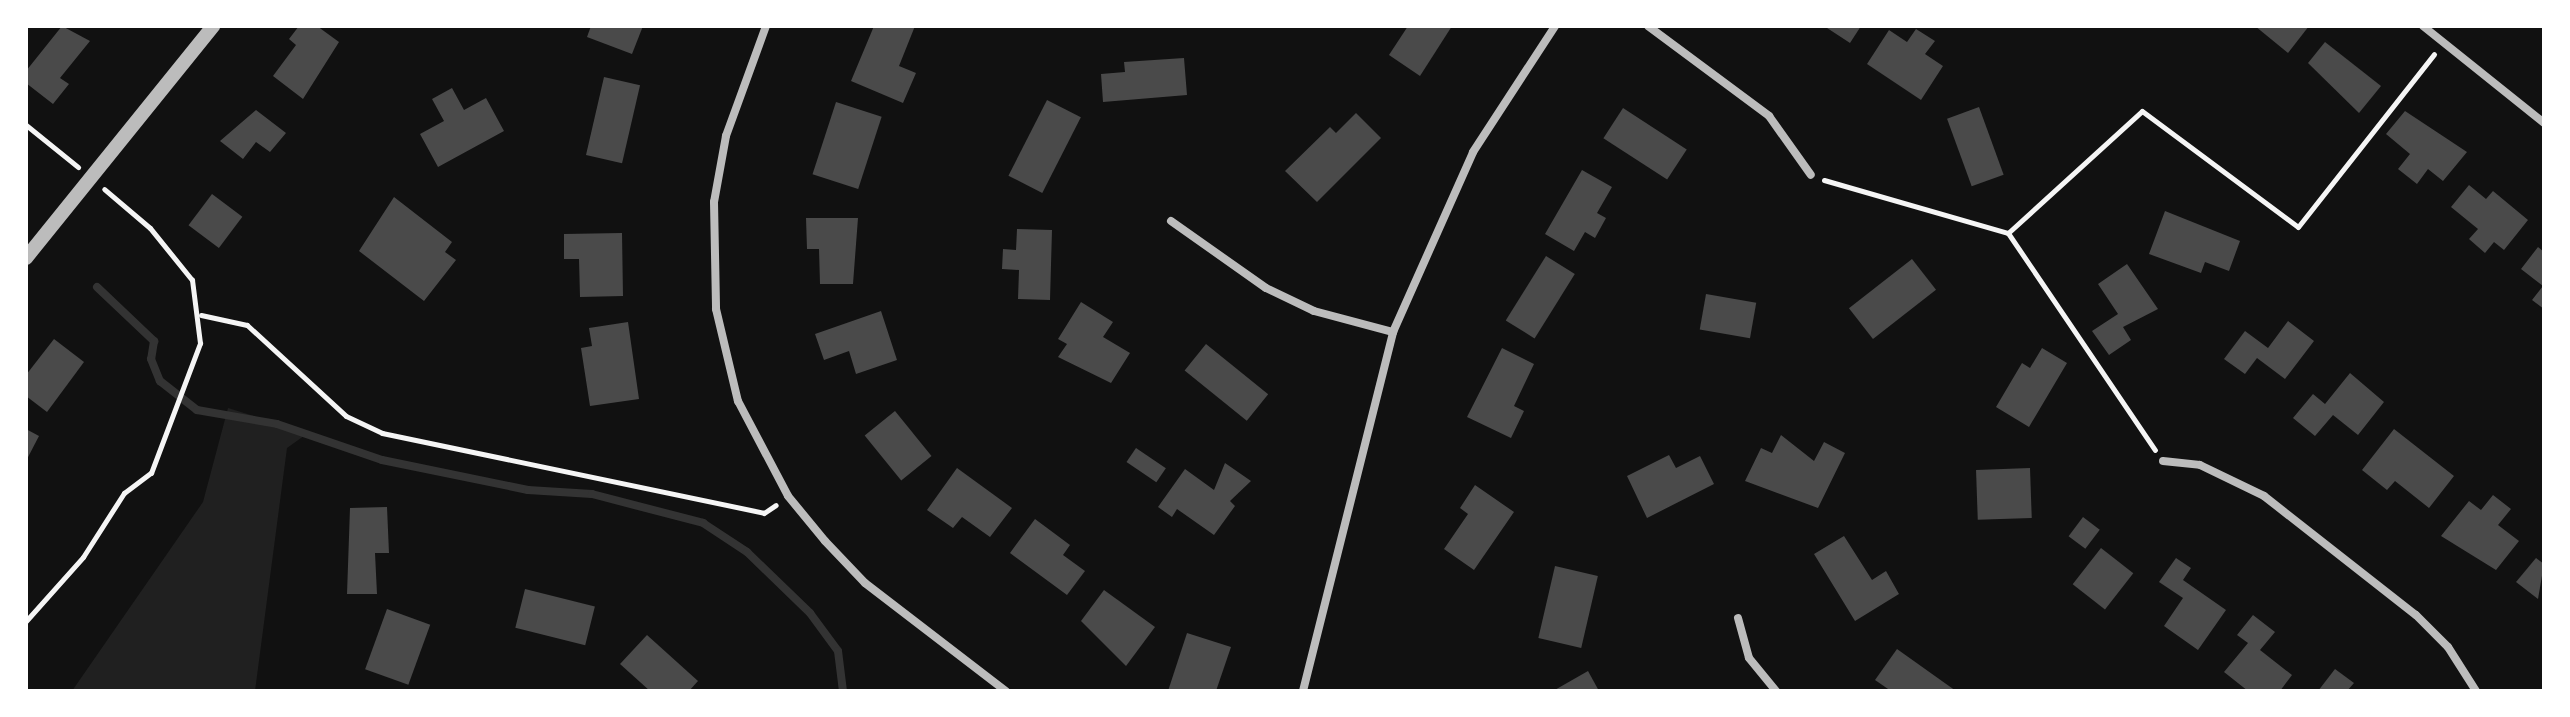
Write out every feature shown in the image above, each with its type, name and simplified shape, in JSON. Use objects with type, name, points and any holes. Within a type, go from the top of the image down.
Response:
[{"type":"street","points":[[26,258],[213,26]]},
{"type":"street","points":[[766,26],[726,136],[711,256],[723,358],[754,438],[788,496],[865,583],[1006,691]]},
{"type":"street","points":[[1303,691],[1393,332],[1473,152],[1555,26]]},
{"type":"street","points":[[1648,26],[1769,116],[1811,175]]},
{"type":"street","points":[[2423,26],[2544,123]]},
{"type":"street","points":[[1171,221],[1266,288],[1314,311],[1393,332]]},
{"type":"street","points":[[2163,461],[2200,465],[2264,496],[2416,615],[2448,647],[2476,691]]},
{"type":"street","points":[[1738,618],[1749,658],[1776,691]]},
{"type":"path","points":[[2008,233],[2142,111],[2298,227],[2443,42]]},
{"type":"path","points":[[26,125],[62,152]]},
{"type":"path","points":[[1811,175],[2008,233],[2163,461]]},
{"type":"path","points":[[26,621],[83,557],[124,493],[151,473],[171,433],[194,373],[201,315],[174,253],[116,199]]},
{"type":"path","points":[[201,315],[247,325],[346,416],[382,433],[764,513],[788,496]]},
{"type":"shaded area","points":[[228,408],[308,433],[287,448],[255,691],[72,691],[203,502]]},
{"type":"building","points":[[62,26],[90,41],[60,78],[69,84],[53,104],[26,83],[26,71]]},
{"type":"building","points":[[299,26],[317,26],[339,42],[303,99],[273,76],[296,45],[289,39]]},
{"type":"building","points":[[591,26],[643,26],[632,54],[587,37]]},
{"type":"building","points":[[874,26],[915,26],[899,66],[916,73],[903,103],[851,81]]},
{"type":"building","points":[[1408,26],[1452,26],[1420,76],[1389,55]]},
{"type":"building","points":[[1824,26],[1861,26],[1850,43]]},
{"type":"building","points":[[2255,26],[2309,26],[2288,53]]},
{"type":"building","points":[[1916,29],[1935,41],[1925,54],[1943,66],[1921,100],[1867,64],[1889,30],[1907,42]]},
{"type":"building","points":[[2325,42],[2381,86],[2359,113],[2308,63]]},
{"type":"building","points":[[1184,58],[1187,95],[1103,102],[1101,74],[1125,72],[1124,62]]},
{"type":"building","points":[[604,77],[640,85],[622,163],[586,155]]},
{"type":"building","points":[[452,88],[464,110],[486,98],[504,131],[438,167],[420,134],[444,121],[432,99]]},
{"type":"building","points":[[1047,100],[1081,117],[1042,193],[1008,176]]},
{"type":"building","points":[[836,102],[882,117],[858,189],[813,174]]},
{"type":"building","points":[[1979,107],[2004,175],[1972,186],[1947,119]]},
{"type":"building","points":[[1623,108],[1687,149],[1667,180],[1603,138]]},
{"type":"building","points":[[256,110],[286,133],[270,152],[256,142],[243,159],[220,141]]},
{"type":"building","points":[[2405,111],[2467,152],[2443,181],[2428,169],[2417,184],[2398,169],[2410,154],[2386,134]]},
{"type":"building","points":[[1356,113],[1381,138],[1317,202],[1285,171],[1330,127],[1336,133]]},
{"type":"building","points":[[1582,170],[1612,187],[1597,213],[1606,218],[1595,238],[1585,232],[1574,251],[1545,234]]},
{"type":"building","points":[[2469,185],[2486,199],[2493,191],[2528,220],[2504,250],[2494,242],[2485,253],[2469,239],[2478,229],[2451,207]]},
{"type":"building","points":[[212,194],[242,217],[219,248],[189,225]]},
{"type":"building","points":[[394,197],[452,242],[445,252],[456,260],[424,301],[359,251]]},
{"type":"building","points":[[2165,211],[2240,241],[2229,271],[2205,262],[2201,273],[2149,254]]},
{"type":"building","points":[[806,218],[858,218],[853,284],[820,284],[819,249],[807,249]]},
{"type":"building","points":[[1017,229],[1052,230],[1050,300],[1018,299],[1019,270],[1002,269],[1003,249],[1016,250]]},
{"type":"building","points":[[622,233],[623,296],[580,297],[579,259],[564,259],[564,234]]},
{"type":"building","points":[[2538,247],[2544,252],[2544,309],[2532,300],[2543,286],[2521,269]]},
{"type":"building","points":[[1546,256],[1575,274],[1535,338],[1506,320]]},
{"type":"building","points":[[1912,259],[1936,290],[1873,339],[1849,308]]},
{"type":"building","points":[[2127,264],[2158,309],[2123,327],[2131,340],[2109,355],[2092,331],[2118,314],[2098,284]]},
{"type":"building","points":[[1706,294],[1756,303],[1750,338],[1700,329]]},
{"type":"building","points":[[1081,302],[1113,322],[1103,337],[1130,353],[1111,383],[1058,357],[1067,344],[1058,339]]},
{"type":"building","points":[[881,311],[897,360],[856,374],[849,351],[824,360],[815,334]]},
{"type":"building","points":[[2288,321],[2314,341],[2285,379],[2257,358],[2245,374],[2224,359],[2245,331],[2268,348]]},
{"type":"building","points":[[628,322],[639,399],[590,406],[581,348],[592,346],[589,328]]},
{"type":"building","points":[[54,339],[84,362],[47,412],[26,396],[26,375]]},
{"type":"building","points":[[1206,344],[1268,394],[1247,421],[1185,370]]},
{"type":"building","points":[[1502,348],[1534,364],[1514,406],[1524,411],[1511,438],[1467,417]]},
{"type":"building","points":[[2042,348],[2067,363],[2029,427],[1996,407],[2022,363],[2030,368]]},
{"type":"building","points":[[2350,373],[2384,402],[2358,435],[2333,415],[2315,436],[2293,418],[2313,394],[2325,404]]},
{"type":"building","points":[[895,411],[932,456],[901,481],[865,436]]},
{"type":"building","points":[[26,429],[39,436],[26,461]]},
{"type":"building","points":[[2394,429],[2454,476],[2429,508],[2395,481],[2387,490],[2362,470]]},
{"type":"building","points":[[1781,435],[1814,461],[1824,442],[1845,453],[1818,508],[1745,481],[1761,448],[1772,453]]},
{"type":"building","points":[[1136,448],[1166,468],[1156,482],[1126,462]]},
{"type":"building","points":[[1669,455],[1676,468],[1700,456],[1714,484],[1647,518],[1627,476]]},
{"type":"building","points":[[1225,463],[1251,481],[1230,501],[1235,506],[1214,535],[1177,509],[1172,517],[1158,507],[1185,469],[1214,490]]},
{"type":"building","points":[[957,468],[1012,508],[990,537],[962,517],[953,528],[927,510]]},
{"type":"building","points":[[2030,468],[2032,518],[1978,520],[1976,470]]},
{"type":"building","points":[[1475,485],[1514,512],[1474,570],[1444,549],[1468,514],[1460,508]]},
{"type":"building","points":[[2493,495],[2511,509],[2498,525],[2519,541],[2496,570],[2441,536],[2469,501],[2481,510]]},
{"type":"building","points":[[387,507],[389,553],[375,553],[377,594],[347,594],[350,508]]},
{"type":"building","points":[[2083,517],[2100,530],[2085,549],[2069,536]]},
{"type":"building","points":[[1035,519],[1070,545],[1063,555],[1085,571],[1067,595],[1010,553]]},
{"type":"building","points":[[1844,536],[1872,580],[1886,571],[1899,594],[1855,621],[1814,554]]},
{"type":"building","points":[[2101,548],[2133,573],[2105,609],[2073,584]]},
{"type":"building","points":[[2176,558],[2191,568],[2183,580],[2226,610],[2198,650],[2164,626],[2183,598],[2159,582]]},
{"type":"building","points":[[2536,558],[2544,564],[2538,599],[2516,582]]},
{"type":"building","points":[[1555,566],[1598,576],[1581,648],[1538,638]]},
{"type":"building","points":[[525,589],[595,606],[585,645],[515,628]]},
{"type":"building","points":[[1104,590],[1155,627],[1126,666],[1081,621]]},
{"type":"building","points":[[387,609],[430,625],[408,685],[365,669]]},
{"type":"building","points":[[2253,615],[2275,632],[2260,650],[2292,675],[2280,691],[2248,691],[2224,672],[2248,643],[2237,635]]},
{"type":"building","points":[[1187,633],[1231,647],[1216,691],[1168,691]]},
{"type":"building","points":[[647,635],[698,681],[689,691],[650,691],[620,664]]},
{"type":"building","points":[[1897,649],[1956,691],[1891,691],[1875,680]]},
{"type":"building","points":[[2335,669],[2354,683],[2347,691],[2318,691]]},
{"type":"building","points":[[1588,671],[1599,691],[1553,691]]},
{"type":"waterway","points":[[97,287],[154,341],[151,359],[160,381],[197,410],[277,424],[382,460],[528,490],[592,494],[703,523],[747,552],[810,613],[838,651],[843,691]]}]
